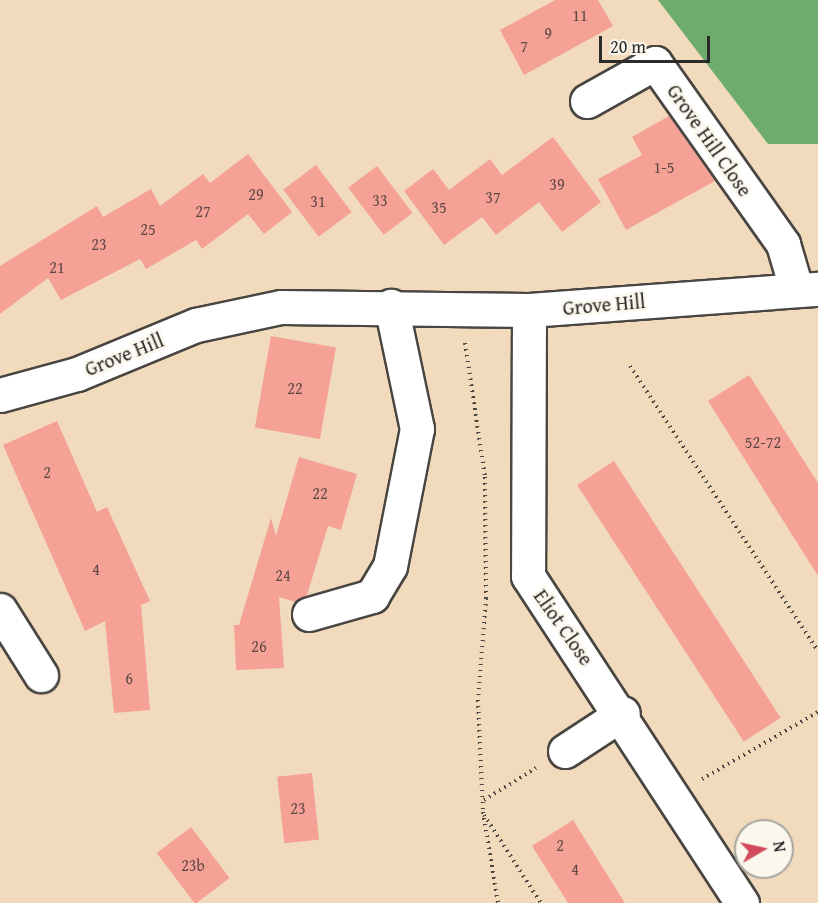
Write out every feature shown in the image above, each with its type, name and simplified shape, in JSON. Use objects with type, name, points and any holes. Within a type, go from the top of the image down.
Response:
[{"type":"street","name":"Grove Hill Close","points":[[587,102],[655,63],[783,244],[807,289]]},
{"type":"street","name":"Grove Hill","points":[[0,394],[77,374],[196,325],[281,307],[391,306],[529,310],[807,289]]},
{"type":"street","points":[[309,614],[372,596],[390,566],[417,429],[391,306]]},
{"type":"street","name":"Eliot Close","points":[[529,310],[528,576],[623,713],[671,796],[742,903]]},
{"type":"street","points":[[0,610],[41,675]]},
{"type":"street","points":[[565,751],[623,713]]},
{"type":"path","points":[[460,308],[485,477],[486,597],[478,700],[483,812],[498,903]]},
{"type":"path","points":[[630,366],[818,651]]},
{"type":"path","points":[[671,796],[818,712]]},
{"type":"path","points":[[483,801],[565,751]]},
{"type":"path","points":[[483,812],[541,903]]},
{"type":"green space","points":[[658,0],[818,0],[818,144],[768,144]]},
{"type":"building","points":[[555,0],[598,0],[613,26],[524,75],[500,30]]},
{"type":"building","points":[[669,116],[715,181],[626,230],[598,179],[642,155],[632,137]]},
{"type":"building","points":[[553,137],[601,202],[562,232],[539,202],[496,235],[482,217],[444,245],[404,191],[433,169],[449,190],[490,159],[502,175]]},
{"type":"building","points":[[248,154],[292,212],[264,234],[248,214],[202,249],[196,240],[146,269],[140,259],[61,300],[48,278],[0,314],[0,266],[97,206],[103,217],[151,189],[160,206],[203,174],[210,183]]},
{"type":"building","points":[[316,165],[352,212],[319,237],[283,190]]},
{"type":"building","points":[[377,166],[413,213],[384,235],[348,188]]},
{"type":"building","points":[[271,336],[336,347],[320,439],[255,428]]},
{"type":"building","points":[[749,375],[818,483],[818,576],[708,401]]},
{"type":"building","points":[[57,421],[97,512],[107,507],[150,601],[141,605],[150,710],[114,713],[105,621],[85,631],[3,445]]},
{"type":"building","points":[[299,457],[357,474],[341,530],[328,526],[307,595],[295,602],[279,597],[284,668],[236,670],[234,625],[239,625],[271,518],[276,536]]},
{"type":"building","points":[[614,461],[781,718],[744,742],[577,485]]},
{"type":"building","points":[[312,773],[319,840],[284,843],[277,777]]},
{"type":"building","points":[[573,820],[625,903],[568,903],[532,846]]},
{"type":"building","points":[[191,827],[230,878],[194,903],[157,853]]}]
